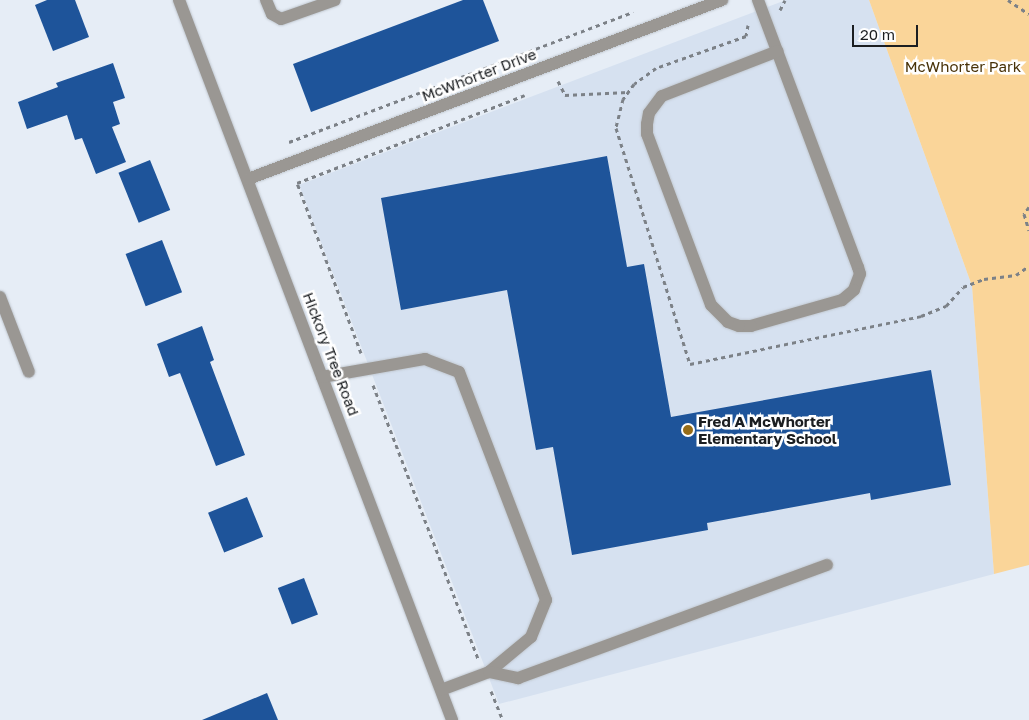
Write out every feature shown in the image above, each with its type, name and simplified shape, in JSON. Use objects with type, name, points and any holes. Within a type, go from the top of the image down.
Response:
[{"type":"street","name":"Hickory Tree Road","points":[[179,0],[452,720]]},
{"type":"street","points":[[266,0],[272,14],[282,19],[335,0]]},
{"type":"street","name":"McWhorter Drive","points":[[248,179],[722,0]]},
{"type":"street","points":[[758,0],[778,51],[858,267],[858,283],[842,300],[751,326],[739,326],[723,318],[711,305],[647,134],[646,124],[651,108],[662,96],[778,51]]},
{"type":"street","points":[[0,297],[29,372]]},
{"type":"street","points":[[322,377],[425,359],[458,372],[546,600],[531,637],[487,673],[441,690]]},
{"type":"street","points":[[487,673],[518,678],[827,565]]},
{"type":"path","points":[[1008,0],[1029,14]]},
{"type":"path","points":[[289,142],[633,12]]},
{"type":"path","points":[[764,16],[749,21],[746,36],[656,68],[628,92],[623,99],[616,128],[690,364],[921,316],[946,306],[963,288],[984,279],[1016,275],[1029,266]]},
{"type":"path","points":[[551,84],[559,81],[564,95],[572,96],[628,92]]},
{"type":"path","points":[[503,720],[487,673],[367,368],[297,183],[534,91]]},
{"type":"path","points":[[1029,207],[1024,214],[1029,230]]},
{"type":"shaded area","name":"Fred A McWhorter Elementary School","points":[[786,0],[869,0],[972,286],[994,574],[499,704],[299,185]]},
{"type":"green space","name":"McWhorter Park","points":[[869,0],[1029,0],[1029,565],[994,574],[972,286]]},
{"type":"building","points":[[47,0],[75,0],[89,37],[53,51],[35,5]]},
{"type":"building","points":[[463,0],[483,0],[499,41],[311,112],[293,64]]},
{"type":"building","points":[[113,63],[125,98],[113,102],[120,124],[112,127],[126,162],[96,174],[82,138],[75,140],[67,115],[27,129],[18,102],[58,87],[56,83]]},
{"type":"building","points":[[607,156],[627,267],[644,264],[671,417],[931,370],[951,485],[871,500],[870,493],[707,523],[708,530],[572,555],[553,447],[536,450],[507,290],[401,310],[381,198]]},
{"type":"building","points":[[150,160],[170,210],[139,223],[118,173]]},
{"type":"building","points":[[162,240],[182,292],[146,306],[126,254]]},
{"type":"building","points":[[202,326],[214,360],[210,362],[245,455],[216,466],[180,373],[169,377],[157,344]]},
{"type":"building","points":[[247,497],[263,537],[224,553],[208,513]]},
{"type":"building","points":[[304,578],[318,614],[292,624],[278,588]]},
{"type":"building","points":[[267,693],[278,720],[202,720]]},
{"type":"place","name":"Fred A McWhorter Elementary School","points":[[688,430]]}]
